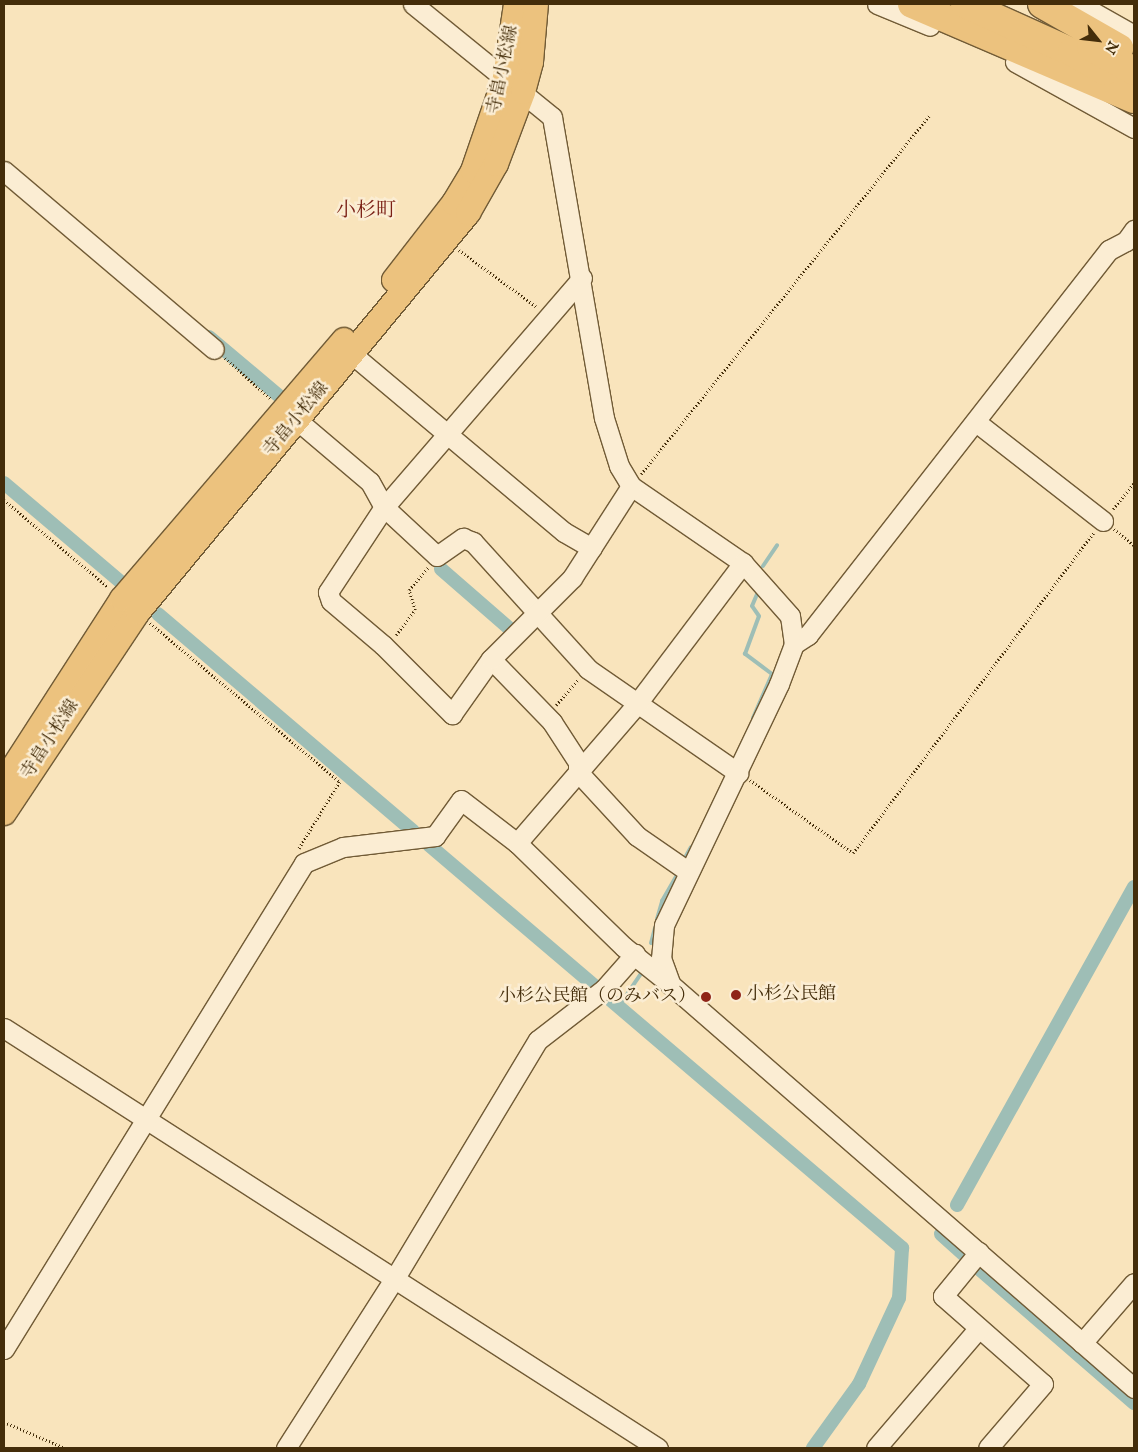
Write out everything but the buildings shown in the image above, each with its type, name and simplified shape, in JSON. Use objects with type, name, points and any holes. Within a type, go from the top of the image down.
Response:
[{"type":"highway","points":[[912,4],[1134,99]]},
{"type":"highway","points":[[965,4],[1072,52],[1134,88]]},
{"type":"highway","points":[[1002,4],[1134,71]]},
{"type":"highway","points":[[1065,6],[1134,57]]},
{"type":"main road","name":"寺畠小松線","points":[[4,782],[130,606],[291,415],[454,203],[486,140],[505,78],[516,4]]},
{"type":"main road","name":"寺畠小松線","points":[[291,415],[353,355],[447,242],[483,190],[523,92],[531,62],[536,4]]},
{"type":"main road","name":"寺畠小松線","points":[[4,813],[130,606]]},
{"type":"street","points":[[413,4],[552,117],[582,278],[604,418],[619,466],[631,486],[743,563],[790,616],[794,644]]},
{"type":"street","points":[[877,4],[1025,65],[1134,128]]},
{"type":"street","points":[[1065,6],[1134,35]]},
{"type":"street","points":[[4,171],[214,348]]},
{"type":"street","points":[[671,985],[661,958],[664,925],[738,773],[794,644],[808,634],[1109,250],[1126,240],[1134,230]]},
{"type":"street","points":[[582,278],[446,431],[442,443],[384,507],[328,592],[331,601],[386,649],[452,714],[492,660],[539,614],[572,578],[631,486]]},
{"type":"street","points":[[353,355],[446,431],[564,532],[592,548]]},
{"type":"street","points":[[291,415],[370,482],[384,507],[437,556],[463,538],[473,542],[588,669],[738,773]]},
{"type":"street","points":[[976,422],[1103,521]]},
{"type":"street","points":[[517,842],[636,704],[743,563]]},
{"type":"street","points":[[492,660],[546,717],[578,762],[578,772],[637,836],[689,872]]},
{"type":"street","points":[[4,1349],[147,1123],[304,863],[343,847],[435,836],[461,800],[517,842],[635,954],[1134,1388]]},
{"type":"street","points":[[286,1448],[393,1281],[538,1040],[604,989],[635,954]]},
{"type":"street","points":[[4,1028],[147,1123],[393,1281],[658,1448]]},
{"type":"street","points":[[979,1252],[943,1296],[1043,1384],[988,1448]]},
{"type":"street","points":[[1082,1343],[1134,1283]]},
{"type":"street","points":[[876,1448],[979,1328]]},
{"type":"path","points":[[631,486],[930,115]]},
{"type":"path","points":[[447,242],[549,315]]},
{"type":"path","points":[[214,348],[291,415]]},
{"type":"path","points":[[738,773],[770,791],[853,853],[1103,521],[1134,483]]},
{"type":"path","points":[[4,500],[340,782],[298,847],[304,863]]},
{"type":"path","points":[[1103,521],[1134,546]]},
{"type":"path","points":[[386,649],[415,610],[409,590],[437,556]]},
{"type":"path","points":[[546,717],[588,669]]},
{"type":"path","points":[[4,1422],[65,1448]]},
{"type":"waterway","points":[[209,337],[279,396]]},
{"type":"waterway","points":[[4,483],[122,583]]},
{"type":"waterway","points":[[763,566],[777,545]]},
{"type":"waterway","points":[[441,569],[510,629]]},
{"type":"waterway","points":[[753,718],[772,674],[745,654],[759,616],[752,606],[758,592]]},
{"type":"waterway","points":[[158,614],[413,831]]},
{"type":"waterway","points":[[429,845],[597,988]]},
{"type":"waterway","points":[[686,856],[691,847]]},
{"type":"waterway","points":[[657,919],[662,901],[678,873]]},
{"type":"waterway","points":[[957,1205],[1134,887]]},
{"type":"waterway","points":[[651,943],[655,928]]},
{"type":"waterway","points":[[619,1006],[642,972]]},
{"type":"waterway","points":[[606,996],[902,1248],[899,1298],[859,1384],[813,1448]]},
{"type":"waterway","points":[[941,1234],[963,1254]]},
{"type":"waterway","points":[[977,1267],[1134,1403]]},
{"type":"place","name":"小杉公民館","points":[[736,995]]},
{"type":"place","name":"小杉公民館（のみバス）","points":[[706,997]]},
{"type":"district","name":"小杉町","points":[[366,210]]}]
